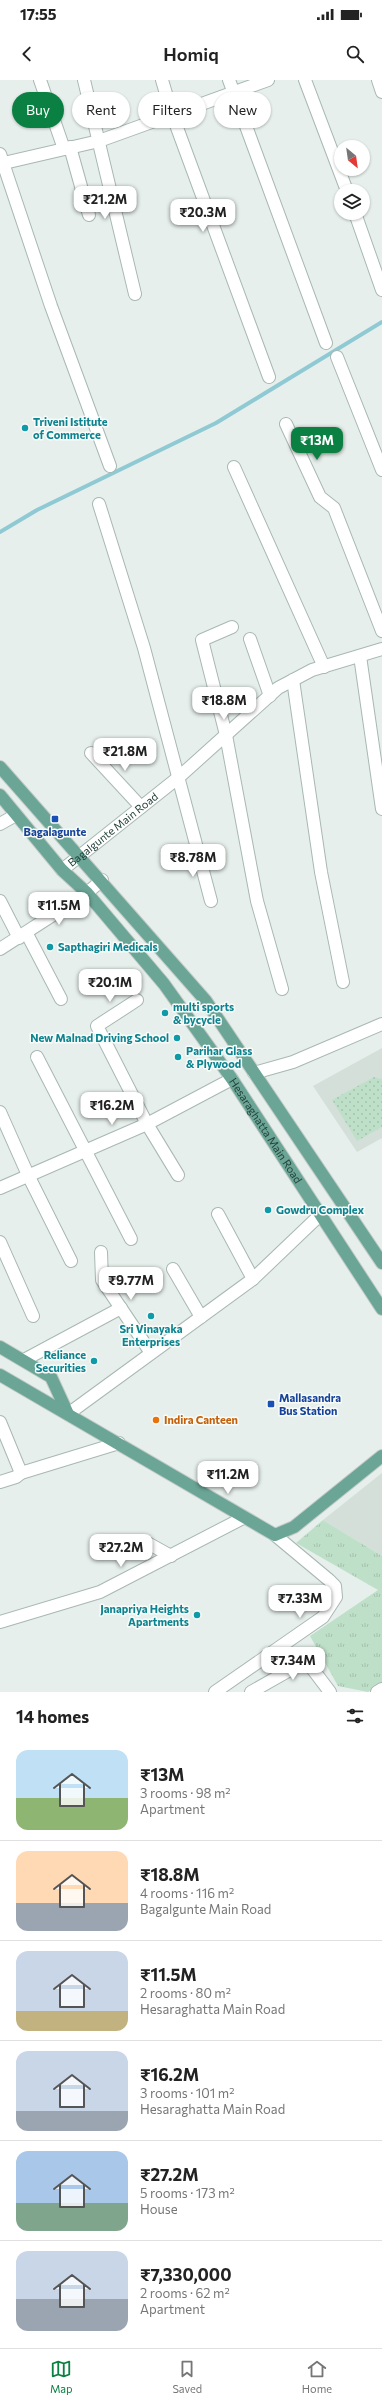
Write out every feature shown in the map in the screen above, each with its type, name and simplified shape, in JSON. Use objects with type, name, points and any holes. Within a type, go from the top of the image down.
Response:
[{"type":"main road","points":[[0,767],[102,880],[206,1001],[382,1263]]},
{"type":"main road","name":"Hesaraghatta Main Road","points":[[0,795],[62,870],[88,893],[164,984],[232,1079],[382,1309]]},
{"type":"main road","points":[[0,1347],[51,1377],[68,1414]]},
{"type":"main road","points":[[0,1375],[275,1535],[294,1527],[382,1456]]},
{"type":"street","points":[[40,80],[67,148],[89,215]]},
{"type":"street","points":[[84,80],[135,294]]},
{"type":"street","points":[[162,80],[166,92]]},
{"type":"street","points":[[229,80],[232,92]]},
{"type":"street","points":[[235,92],[268,80]]},
{"type":"street","points":[[305,80],[344,184]]},
{"type":"street","points":[[378,80],[382,92]]},
{"type":"street","points":[[110,466],[51,306],[1,161],[99,141],[138,127]]},
{"type":"street","points":[[177,128],[269,377]]},
{"type":"street","points":[[245,128],[326,343]]},
{"type":"street","points":[[357,220],[382,290]]},
{"type":"street","points":[[337,357],[382,470]]},
{"type":"street","points":[[286,424],[320,498],[334,508],[382,631]]},
{"type":"street","points":[[234,467],[324,666]]},
{"type":"street","points":[[99,504],[144,648],[211,901]]},
{"type":"street","points":[[232,627],[202,640],[226,735],[257,901],[282,989]]},
{"type":"street","points":[[250,639],[270,696]]},
{"type":"street","name":"Bagalgunte Main Road","points":[[62,870],[179,777],[270,696],[293,680],[312,670],[382,649]]},
{"type":"street","points":[[360,656],[382,809]]},
{"type":"street","points":[[293,680],[321,872],[343,982]]},
{"type":"street","points":[[91,752],[141,807]]},
{"type":"street","points":[[0,824],[16,815]]},
{"type":"street","points":[[0,949],[23,936],[88,893],[102,880]]},
{"type":"street","points":[[0,901],[61,999]]},
{"type":"street","points":[[137,1000],[97,1026],[147,1124],[178,1175]]},
{"type":"street","points":[[254,1073],[293,1062],[382,1024]]},
{"type":"street","points":[[37,1057],[131,1239]]},
{"type":"street","points":[[0,1188],[147,1124],[232,1079]]},
{"type":"street","points":[[0,1112],[28,1175],[71,1261]]},
{"type":"street","points":[[218,1214],[253,1279]]},
{"type":"street","points":[[68,1414],[253,1279],[320,1215]]},
{"type":"street","points":[[0,1242],[33,1316]]},
{"type":"street","points":[[101,1252],[102,1280],[151,1354]]},
{"type":"street","points":[[173,1269],[201,1317]]},
{"type":"street","points":[[24,1360],[121,1308]]},
{"type":"street","points":[[0,1422],[21,1473]]},
{"type":"street","points":[[0,1482],[16,1477],[21,1473],[119,1443]]},
{"type":"street","points":[[0,1622],[100,1592],[244,1518]]},
{"type":"street","points":[[215,1692],[323,1617],[336,1597],[335,1586],[275,1535]]},
{"type":"street","points":[[144,1541],[171,1556]]},
{"type":"street","points":[[251,1692],[304,1662],[308,1663],[330,1692]]},
{"type":"street","points":[[377,1692],[382,1689]]},
{"type":"shaded area","points":[[382,1048],[382,1138],[357,1152],[313,1086]]},
{"type":"shaded area","points":[[382,1473],[382,1556],[323,1520]]},
{"type":"green space","points":[[374,1077],[382,1079],[382,1127],[357,1141],[332,1100]]},
{"type":"green space","points":[[323,1520],[382,1556],[382,1683],[368,1692],[338,1686],[310,1636],[378,1590],[296,1543]]},
{"type":"waterway","points":[[0,532],[37,510],[216,423],[382,322]]},
{"type":"place","name":"Triveni Istitute of Commerce","points":[[25,428]]},
{"type":"place","name":"Bagalagunte","points":[[55,819]]},
{"type":"place","name":"Sapthagiri Medicals","points":[[50,947]]},
{"type":"place","name":"multi sports & bycycle","points":[[165,1013]]},
{"type":"place","name":"New Malnad Driving School","points":[[177,1038]]},
{"type":"place","name":"Parihar Glass & Plywood","points":[[178,1057]]},
{"type":"place","name":"Gowdru Complex","points":[[268,1210]]},
{"type":"place","name":"Sri Vinayaka Enterprises","points":[[151,1316]]},
{"type":"place","name":"Reliance Securities","points":[[94,1361]]},
{"type":"place","name":"Mallasandra Bus Station","points":[[271,1404]]},
{"type":"place","name":"Indira Canteen","points":[[156,1420]]},
{"type":"place","name":"Janapriya Heights Apartments","points":[[197,1615]]}]
